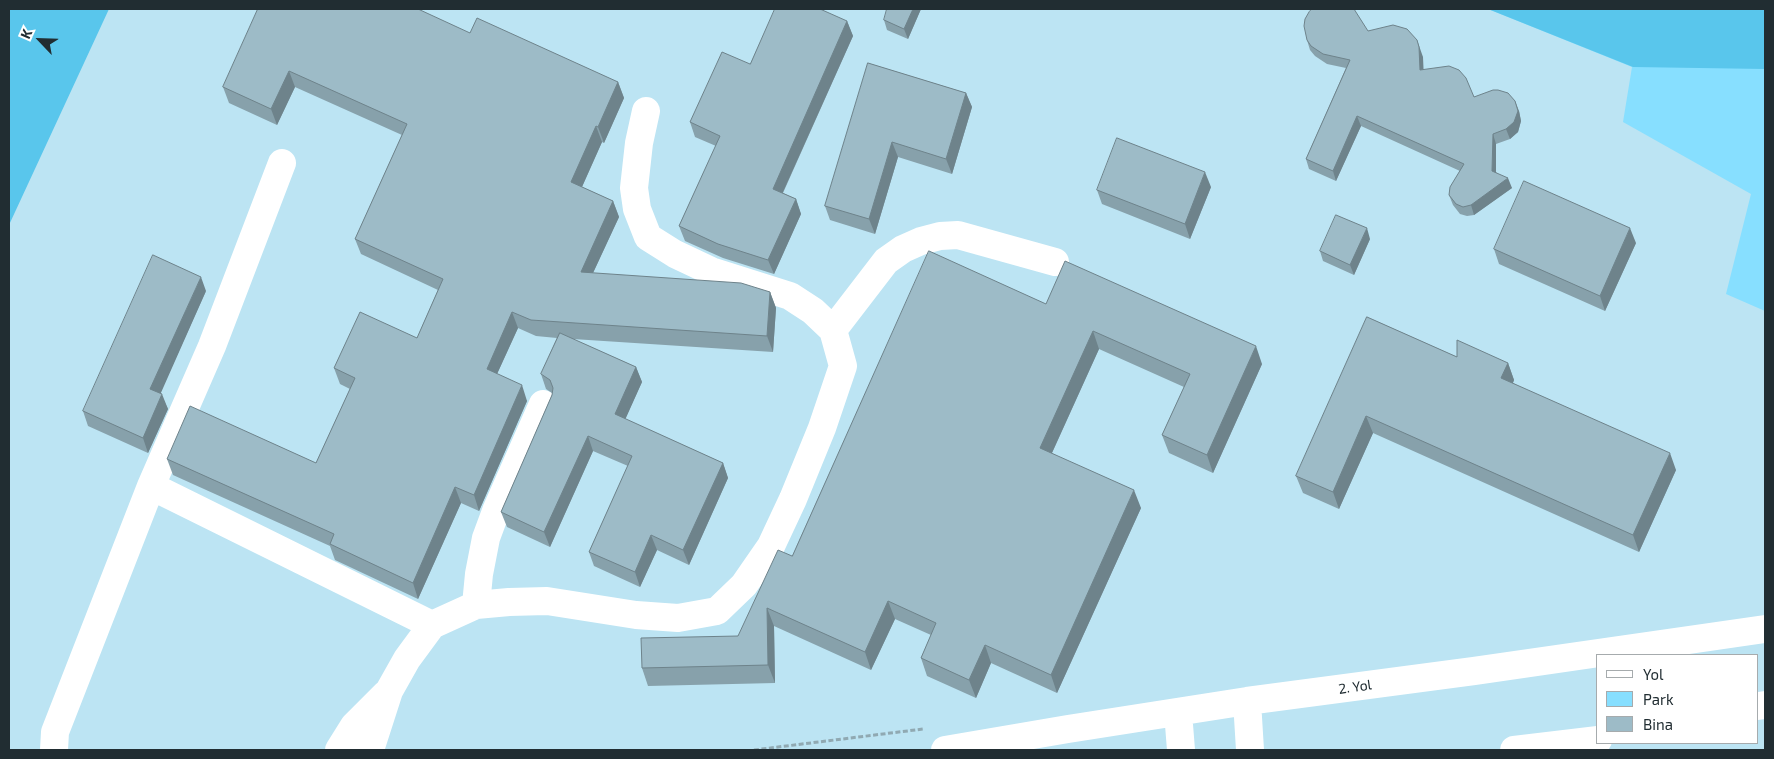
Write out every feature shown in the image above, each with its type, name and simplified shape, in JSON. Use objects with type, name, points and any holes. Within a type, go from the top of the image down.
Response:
[{"type":"street","points":[[370,750],[389,691],[407,660],[432,625],[476,605],[509,602],[547,602],[636,615],[678,618],[717,611],[744,585],[771,546],[793,499],[822,428],[843,366],[833,330],[813,311],[790,296],[711,271],[675,254],[648,237],[637,208],[634,188],[639,143],[646,111]]},
{"type":"street","points":[[54,750],[55,732],[151,486],[212,346],[282,163]]},
{"type":"street","points":[[833,330],[886,261],[903,249],[921,241],[940,236],[958,235],[1055,262]]},
{"type":"street","points":[[476,605],[479,574],[486,538],[543,404]]},
{"type":"street","points":[[151,486],[432,625]]},
{"type":"street","name":"2. Yol","points":[[945,750],[1247,701],[1474,671],[1765,629]]},
{"type":"street","points":[[339,750],[354,726],[389,691]]},
{"type":"street","points":[[1247,701],[1250,750]]},
{"type":"street","points":[[1178,712],[1181,750]]},
{"type":"street","points":[[1514,750],[1596,740]]},
{"type":"shaded area","points":[[9,9],[1765,9],[1765,750],[9,750]]},
{"type":"shaded area","points":[[9,9],[109,9],[9,225]]},
{"type":"shaded area","points":[[1488,9],[1765,9],[1765,69],[1633,67]]},
{"type":"green space","points":[[1488,9],[1765,9],[1765,311],[1726,294],[1751,194],[1623,122],[1632,67]]},
{"type":"building","points":[[258,9],[418,9],[470,33],[477,18],[618,82],[571,182],[613,201],[581,272],[741,283],[770,292],[767,336],[531,320],[512,312],[487,369],[522,385],[474,495],[455,487],[413,583],[330,544],[334,534],[167,459],[190,406],[316,463],[355,378],[334,368],[360,312],[417,338],[443,279],[355,239],[407,124],[289,71],[271,109],[223,87]]},
{"type":"building","points":[[775,9],[820,9],[847,21],[773,189],[796,199],[768,260],[718,244],[679,226],[720,136],[690,122],[722,52],[750,64]]},
{"type":"building","points":[[887,9],[913,9],[904,29],[884,20]]},
{"type":"building","points":[[1312,9],[1354,9],[1368,31],[1393,25],[1407,29],[1417,40],[1420,70],[1449,66],[1459,70],[1466,78],[1474,97],[1493,90],[1508,93],[1515,101],[1518,111],[1514,122],[1506,129],[1493,134],[1492,171],[1508,178],[1471,205],[1463,207],[1456,204],[1449,195],[1450,187],[1464,164],[1357,116],[1333,171],[1306,159],[1350,60],[1323,54],[1311,46],[1307,40],[1304,26],[1305,19]]},
{"type":"building","points":[[868,63],[966,93],[946,159],[892,142],[869,219],[825,206]]},
{"type":"building","points":[[1117,138],[1205,172],[1185,224],[1097,190]]},
{"type":"building","points":[[1524,181],[1630,228],[1600,296],[1494,249]]},
{"type":"building","points":[[1336,215],[1367,228],[1350,265],[1320,251]]},
{"type":"building","points":[[929,251],[1046,304],[1065,261],[1256,346],[1207,455],[1162,435],[1190,374],[1093,331],[1040,448],[1134,490],[1051,675],[985,645],[969,680],[921,658],[936,623],[888,601],[865,652],[767,608],[768,665],[642,668],[641,638],[738,636],[778,550],[792,556]]},
{"type":"building","points":[[153,255],[201,277],[150,389],[162,394],[143,438],[83,411]]},
{"type":"building","points":[[1367,317],[1457,357],[1457,340],[1508,363],[1501,378],[1670,453],[1633,535],[1366,416],[1333,492],[1296,476]]},
{"type":"building","points":[[560,333],[636,367],[615,414],[723,463],[683,550],[651,535],[635,572],[589,552],[632,456],[588,436],[544,532],[501,512],[552,395],[553,388],[550,380],[541,374]]}]
